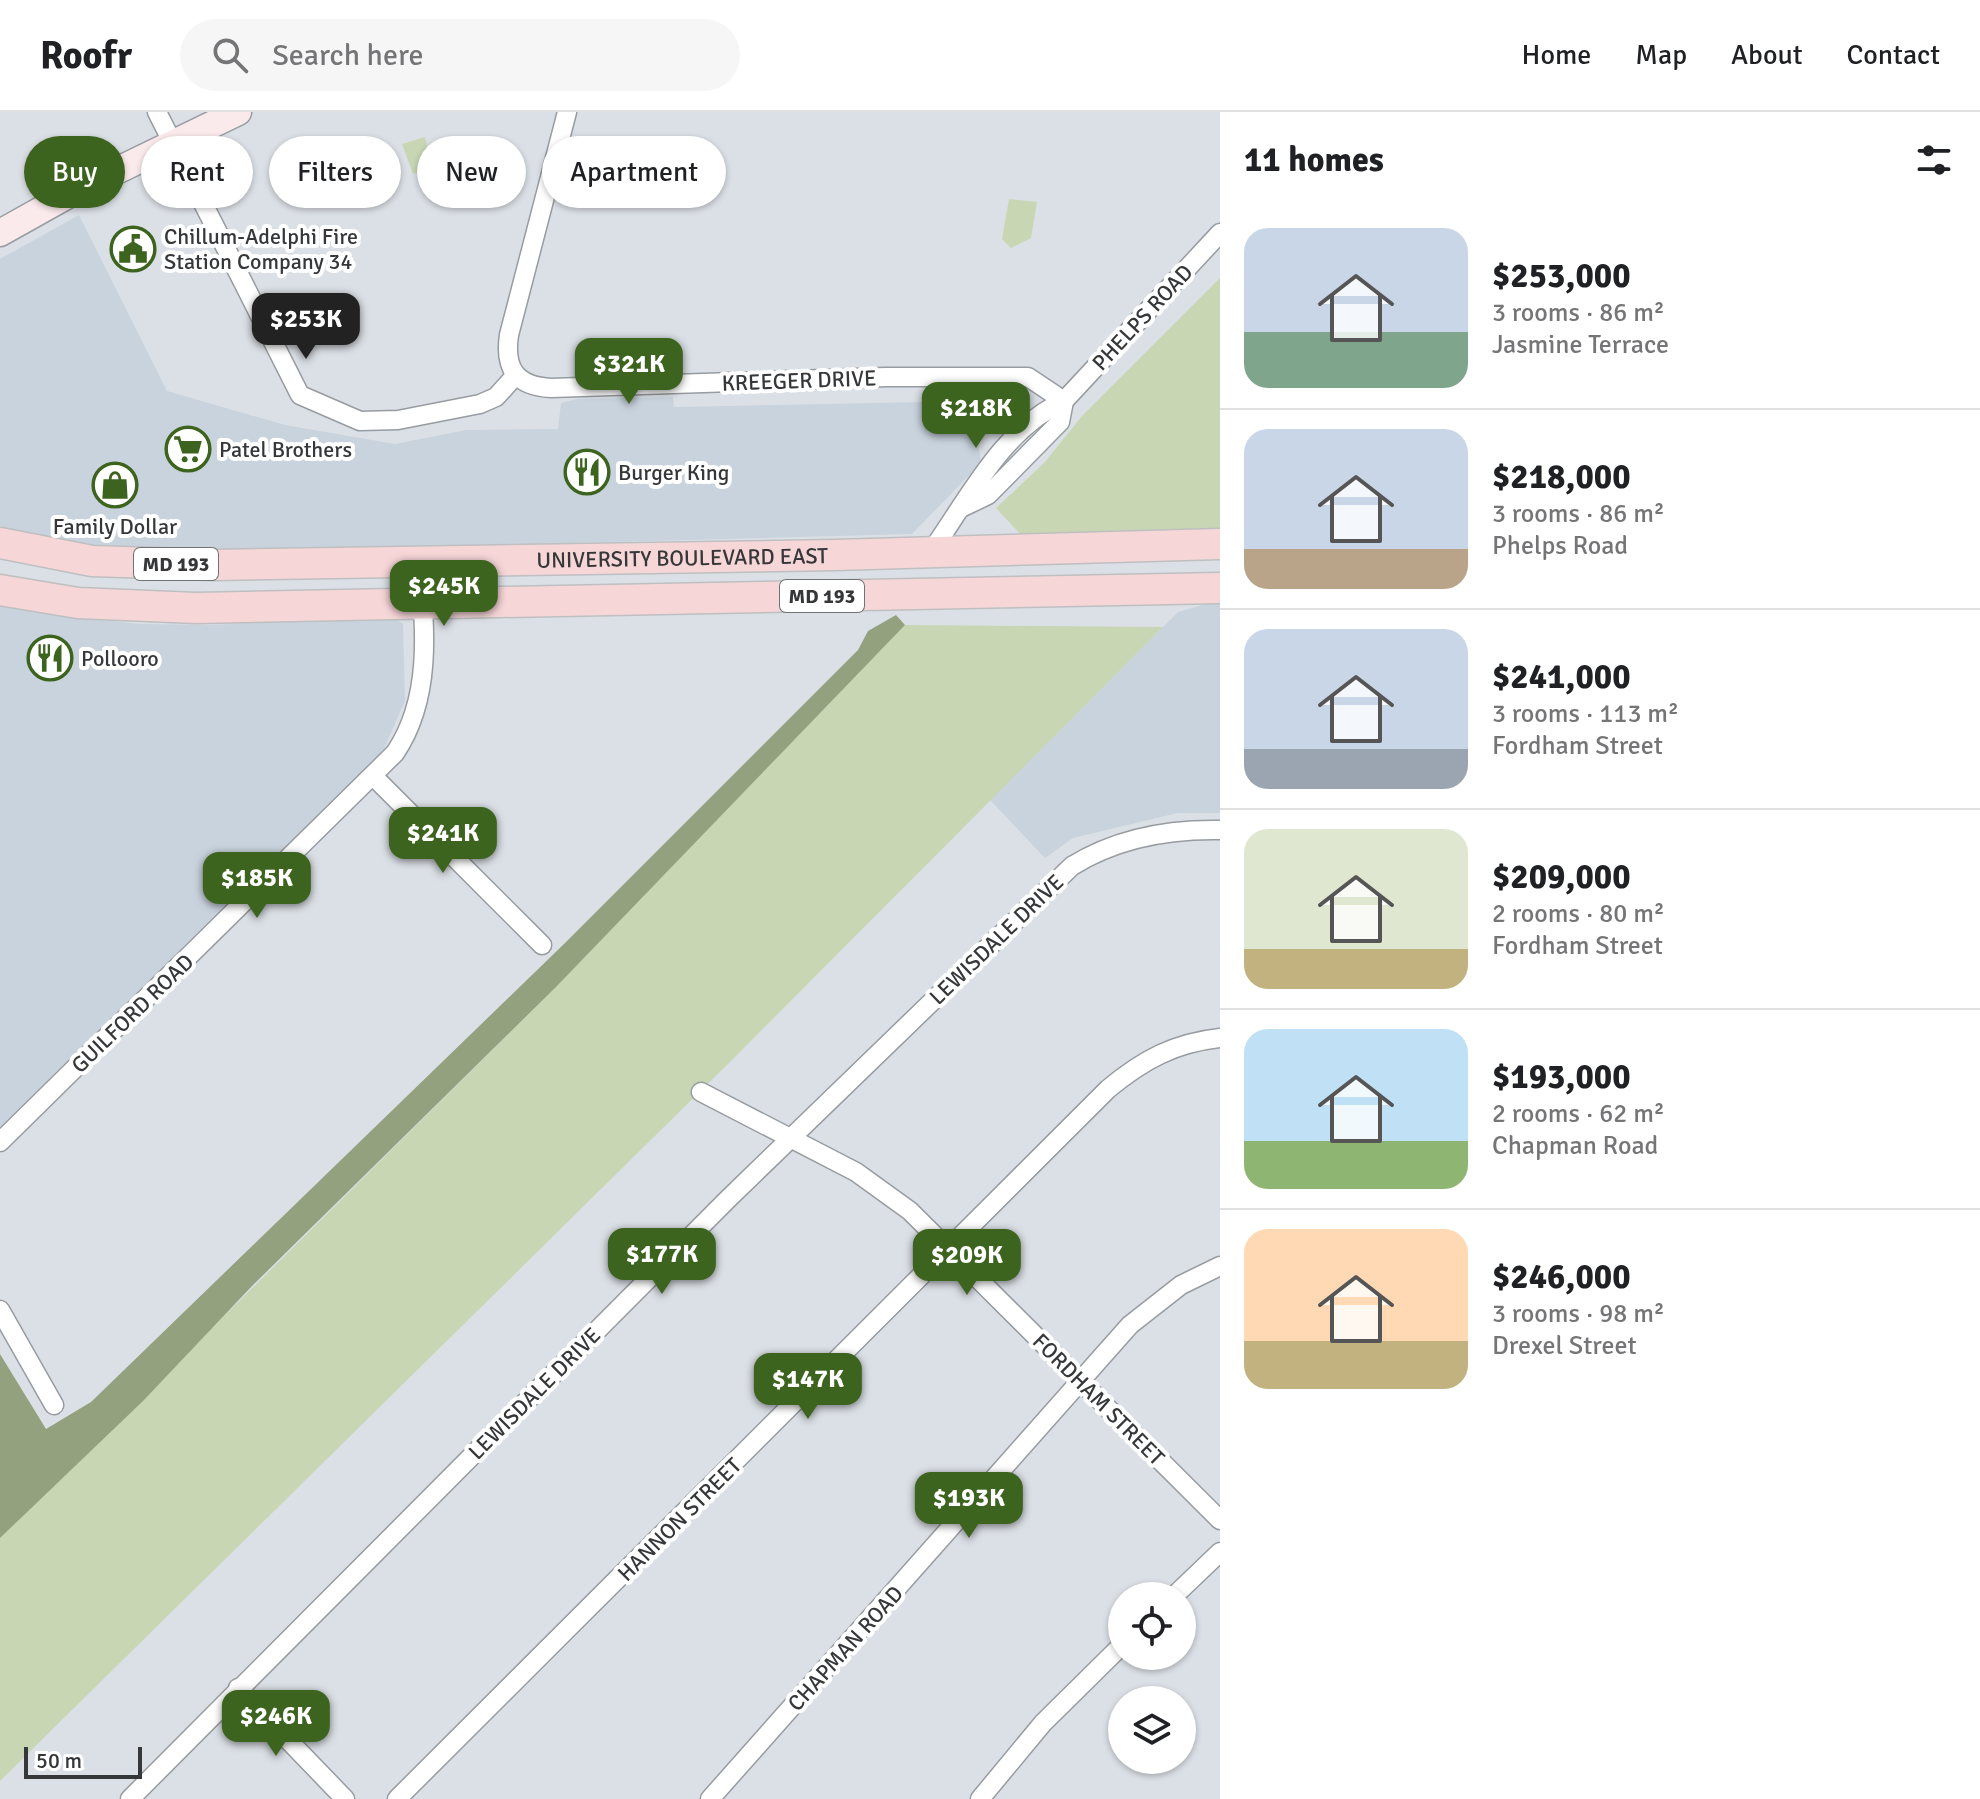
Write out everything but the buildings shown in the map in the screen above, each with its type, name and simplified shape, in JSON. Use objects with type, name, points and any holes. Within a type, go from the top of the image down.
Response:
[{"type":"main road","points":[[186,136],[238,112]]},
{"type":"main road","points":[[0,233],[141,159]]},
{"type":"main road","name":"UNIVERSITY BOULEVARD EAST","points":[[0,543],[45,553],[126,563],[255,565],[930,553],[1220,544]]},
{"type":"main road","name":"UNIVERSITY BOULEVARD EAST","points":[[0,590],[78,603],[151,608],[1220,588]]},
{"type":"street","points":[[157,112],[168,136]]},
{"type":"street","points":[[204,208],[300,395],[360,421],[398,420],[480,404],[496,397],[515,376],[507,360],[509,335],[567,112]]},
{"type":"street","name":"PHELPS ROAD","points":[[930,553],[963,507],[973,484],[1042,411],[1064,401],[1220,233]]},
{"type":"street","name":"KREEGER DRIVE","points":[[515,376],[524,383],[551,388],[886,377],[1028,377],[1064,401]]},
{"type":"street","name":"GUILFORD ROAD","points":[[0,1142],[395,753],[416,716],[422,675],[423,605],[419,561]]},
{"type":"street","points":[[373,776],[542,945]]},
{"type":"street","name":"LEWISDALE DRIVE","points":[[130,1799],[789,1140],[1072,866],[1105,849],[1147,836],[1220,830]]},
{"type":"street","name":"HANNON STREET","points":[[397,1799],[1129,1071],[1166,1049],[1220,1038]]},
{"type":"street","name":"FORDHAM STREET","points":[[701,1092],[882,1188],[950,1250],[1220,1520]]},
{"type":"street","name":"CHAPMAN ROAD","points":[[710,1799],[1144,1312],[1181,1285],[1220,1266]]},
{"type":"street","points":[[0,1310],[54,1405]]},
{"type":"street","points":[[1189,1582],[1220,1552]]},
{"type":"street","points":[[980,1799],[1043,1723],[1108,1659]]},
{"type":"street","points":[[238,1688],[345,1799]]},
{"type":"shaded area","points":[[79,215],[167,391],[285,425],[395,444],[466,430],[558,429],[561,403],[577,399],[673,397],[674,407],[973,401],[981,463],[912,534],[229,552],[108,547],[25,534],[0,526],[0,259]]},
{"type":"shaded area","points":[[1220,600],[1220,813],[1178,813],[1073,838],[1045,858],[990,800],[1178,612]]},
{"type":"shaded area","points":[[0,604],[44,614],[141,624],[212,625],[391,615],[403,624],[405,701],[384,749],[0,1127]]},
{"type":"green space","points":[[417,139],[417,173],[413,174],[402,144]]},
{"type":"green space","points":[[1009,199],[1037,202],[1031,238],[1011,248],[1002,239]]},
{"type":"green space","points":[[1220,278],[1220,531],[1022,536],[996,508],[1044,463],[1082,416]]},
{"type":"green space","points":[[896,615],[905,625],[555,988],[252,1286],[143,1401],[0,1538],[0,1354],[46,1429],[91,1402],[564,944],[858,650],[868,631]]},
{"type":"green space","points":[[905,625],[1163,627],[731,1061],[0,1781],[0,1538],[555,988]]},
{"type":"place","name":"Chillum-Adelphi Fire Station Company 34","points":[[133,249]]},
{"type":"place","name":"Patel Brothers","points":[[188,449]]},
{"type":"place","name":"Burger King","points":[[587,472]]},
{"type":"place","name":"Family Dollar","points":[[115,485]]},
{"type":"place","name":"Pollooro","points":[[50,658]]}]
